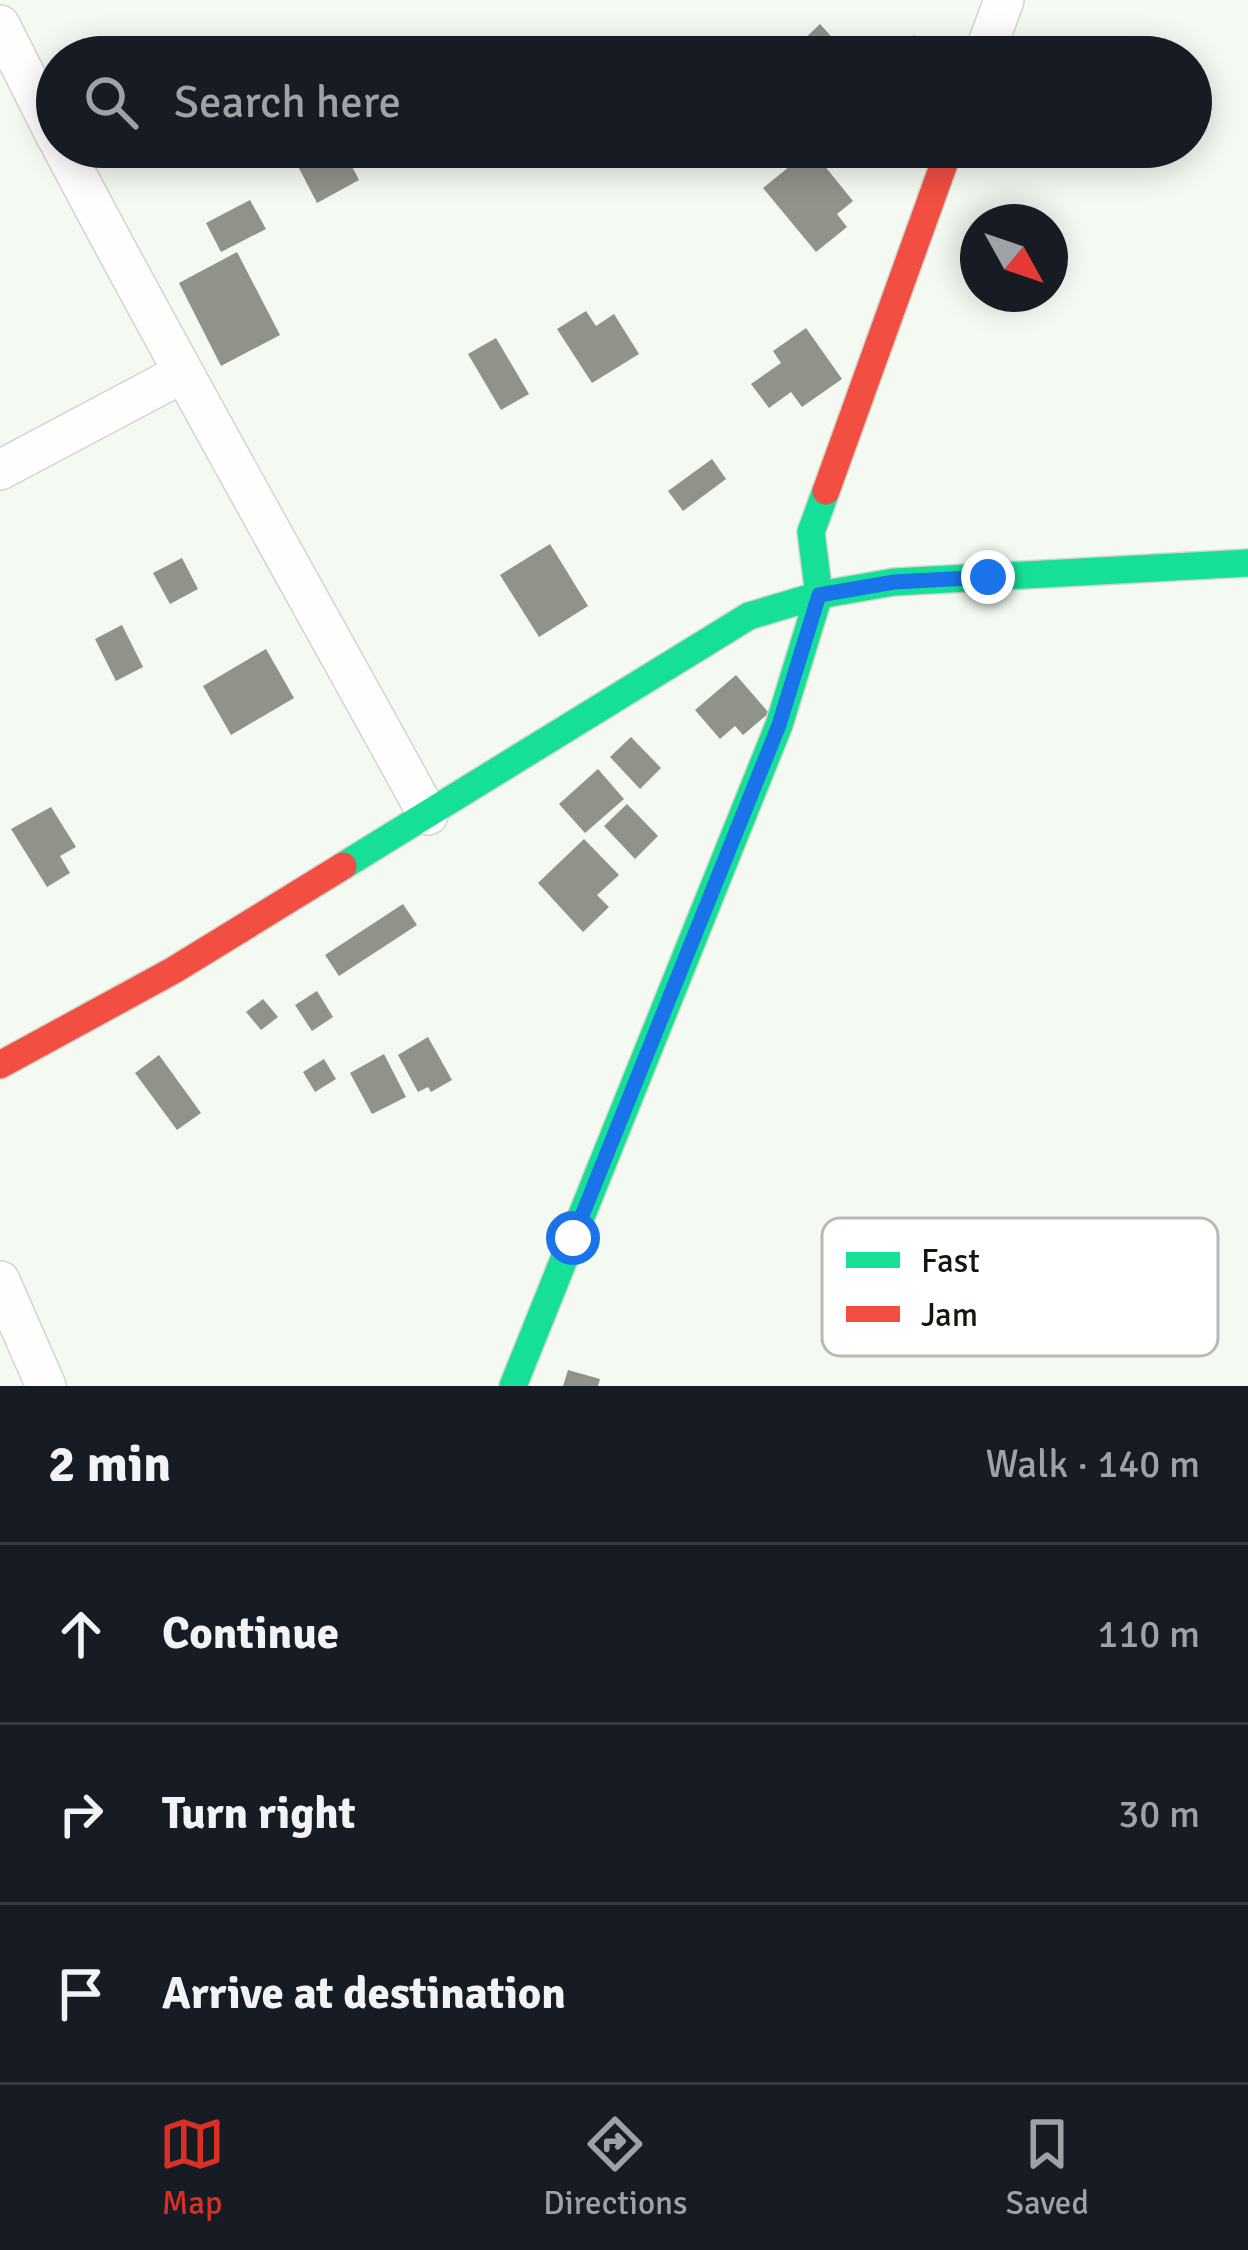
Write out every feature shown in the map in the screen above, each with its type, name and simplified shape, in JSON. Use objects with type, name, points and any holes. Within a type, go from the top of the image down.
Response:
[{"type":"main road","points":[[513,1386],[779,725],[819,595],[812,532],[942,168]]},
{"type":"main road","points":[[0,1065],[174,970],[749,616],[819,595],[894,582],[1248,563]]},
{"type":"street","points":[[991,36],[1004,0]]},
{"type":"street","points":[[0,25],[36,96]]},
{"type":"street","points":[[73,168],[181,374],[428,815]]},
{"type":"street","points":[[0,470],[181,374]]},
{"type":"street","points":[[0,1281],[46,1386]]},
{"type":"building","points":[[820,24],[831,36],[807,36]]},
{"type":"building","points":[[299,168],[353,168],[359,180],[317,203]]},
{"type":"building","points":[[788,168],[826,168],[853,201],[837,214],[847,227],[816,252],[763,188]]},
{"type":"building","points":[[250,200],[266,229],[221,252],[206,223]]},
{"type":"building","points":[[237,252],[280,335],[221,366],[179,283]]},
{"type":"building","points":[[586,311],[596,326],[614,314],[639,354],[592,383],[557,329]]},
{"type":"building","points":[[806,328],[842,379],[802,407],[791,392],[769,408],[751,384],[781,363],[773,351]]},
{"type":"building","points":[[496,338],[529,394],[501,410],[468,354]]},
{"type":"building","points":[[712,459],[726,479],[683,511],[668,491]]},
{"type":"building","points":[[550,544],[588,606],[539,637],[500,575]]},
{"type":"building","points":[[182,558],[198,589],[170,604],[153,573]]},
{"type":"building","points":[[122,625],[143,667],[116,681],[95,639]]},
{"type":"building","points":[[266,649],[294,698],[231,735],[203,686]]},
{"type":"building","points":[[736,675],[769,713],[743,735],[735,726],[720,739],[695,710]]},
{"type":"building","points":[[631,737],[661,768],[640,789],[610,757]]},
{"type":"building","points":[[598,769],[624,799],[585,833],[559,804]]},
{"type":"building","points":[[627,804],[658,836],[635,859],[604,826]]},
{"type":"building","points":[[51,807],[76,847],[60,856],[70,873],[47,887],[11,829]]},
{"type":"building","points":[[584,839],[619,875],[597,895],[609,907],[583,932],[538,883]]},
{"type":"building","points":[[403,904],[417,925],[339,976],[325,955]]},
{"type":"building","points":[[317,991],[333,1017],[312,1031],[295,1005]]},
{"type":"building","points":[[263,999],[278,1017],[261,1030],[246,1012]]},
{"type":"building","points":[[428,1037],[452,1080],[431,1092],[428,1087],[418,1092],[398,1055]]},
{"type":"building","points":[[384,1054],[406,1097],[372,1114],[350,1073]]},
{"type":"building","points":[[159,1055],[201,1113],[177,1130],[135,1073]]},
{"type":"building","points":[[324,1059],[336,1079],[315,1092],[303,1072]]},
{"type":"building","points":[[568,1370],[600,1379],[598,1386],[563,1386]]},
{"type":"traffic: fast","points":[[513,1386],[779,725],[819,595],[811,532],[826,491]]},
{"type":"traffic: fast","points":[[343,866],[749,616],[819,595],[894,582],[1248,563]]},
{"type":"traffic: jam","points":[[826,491],[942,168]]},
{"type":"traffic: jam","points":[[0,1065],[174,970],[343,866]]},
{"type":"route","points":[[573,1238],[779,725],[819,595],[894,582],[988,577]]}]
